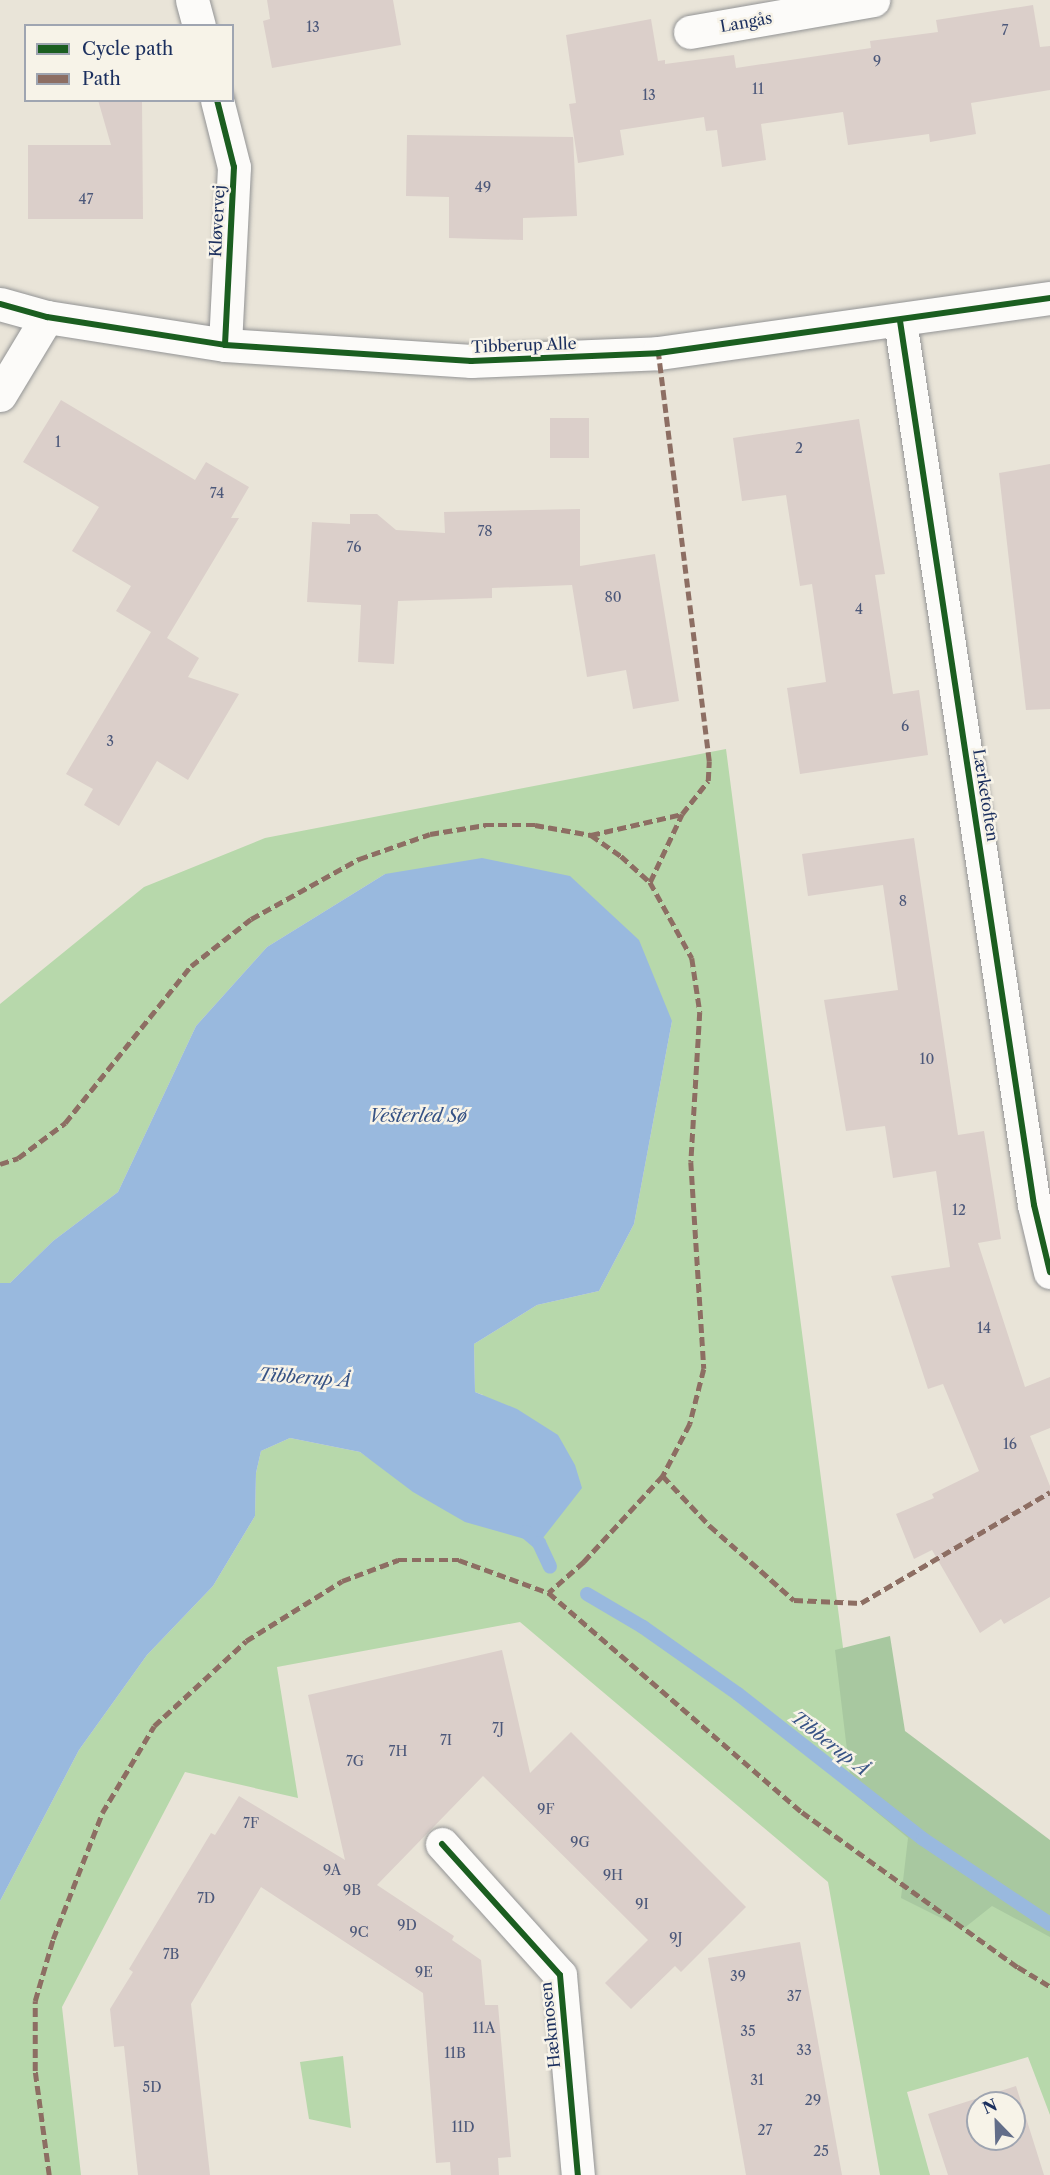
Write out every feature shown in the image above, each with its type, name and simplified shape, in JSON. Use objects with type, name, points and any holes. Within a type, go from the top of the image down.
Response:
[{"type":"street","points":[[192,0],[198,24]]},
{"type":"street","name":"Langås","points":[[690,32],[873,0]]},
{"type":"street","name":"Kløvervej","points":[[218,102],[234,167],[225,345]]},
{"type":"street","name":"Tibberup Alle","points":[[0,304],[47,317],[225,345],[508,360],[658,353],[900,321],[1050,298]]},
{"type":"street","points":[[0,395],[47,317]]},
{"type":"street","name":"Lærketoften","points":[[900,321],[1034,1205],[1050,1272]]},
{"type":"street","name":"Hækmosen","points":[[442,1844],[560,1975],[579,2175]]},
{"type":"green space","points":[[726,749],[863,1801],[1050,1897],[1050,2115],[1028,2057],[907,2092],[930,2175],[880,2175],[828,1882],[520,1622],[277,1667],[298,1798],[185,1772],[62,2007],[81,2175],[0,2175],[0,1901],[79,1750],[147,1655],[213,1586],[255,1516],[256,1473],[261,1451],[290,1438],[360,1452],[370,1459],[483,1395],[475,1392],[474,1344],[537,1305],[599,1291],[634,1224],[672,1021],[385,874],[267,947],[196,1026],[118,1192],[53,1241],[10,1283],[0,1283],[0,1004],[144,887],[265,838]]},
{"type":"green space","points":[[890,1636],[905,1731],[1050,1840],[1050,1937],[992,1906],[963,1929],[901,1898],[908,1838],[852,1792],[835,1650]]},
{"type":"green space","points":[[343,2056],[351,2128],[309,2119],[300,2062]]},
{"type":"water","name":"Vesterled Sø","points":[[482,858],[570,876],[639,940],[672,1021],[634,1224],[599,1291],[537,1305],[474,1344],[475,1392],[517,1409],[558,1435],[575,1465],[582,1488],[539,1543],[465,1522],[413,1492],[360,1452],[290,1438],[261,1451],[256,1473],[255,1516],[213,1586],[147,1655],[79,1750],[0,1901],[0,1283],[10,1283],[53,1241],[118,1192],[196,1026],[267,947],[385,874]]},
{"type":"building","points":[[267,0],[393,0],[401,45],[272,68],[263,21],[270,19]]},
{"type":"building","points":[[1033,5],[1040,47],[1050,46],[1050,90],[971,103],[976,134],[930,142],[929,134],[848,145],[843,112],[761,124],[766,160],[722,167],[717,130],[706,131],[704,117],[620,130],[624,155],[578,163],[569,104],[576,103],[566,35],[651,19],[658,61],[665,60],[665,64],[734,55],[736,68],[871,48],[870,41],[938,32],[936,20]]},
{"type":"building","points":[[99,102],[142,102],[143,219],[28,219],[28,145],[111,145]]},
{"type":"building","points":[[407,135],[573,137],[577,216],[523,218],[523,240],[449,238],[449,197],[406,196]]},
{"type":"building","points":[[61,400],[195,480],[206,462],[249,487],[231,518],[239,518],[167,638],[199,658],[188,677],[239,694],[188,780],[157,761],[119,826],[84,805],[93,789],[66,774],[151,632],[116,611],[131,586],[72,551],[99,507],[23,462]]},
{"type":"building","points":[[550,418],[589,418],[589,458],[550,458]]},
{"type":"building","points":[[859,419],[885,574],[875,575],[893,694],[919,690],[928,755],[800,774],[787,688],[826,682],[812,584],[800,586],[786,495],[742,501],[733,438]]},
{"type":"building","points":[[1050,464],[1050,709],[1026,710],[999,473]]},
{"type":"building","points":[[580,509],[580,566],[655,554],[679,701],[633,709],[626,670],[587,677],[572,585],[492,588],[492,598],[398,601],[394,664],[358,662],[361,605],[307,602],[312,522],[350,524],[350,514],[377,514],[396,530],[445,533],[444,512]]},
{"type":"building","points":[[914,838],[958,1135],[984,1131],[1001,1239],[978,1243],[1025,1387],[1050,1377],[1050,1428],[1030,1436],[1050,1486],[1050,1597],[1004,1624],[1001,1619],[980,1633],[932,1550],[914,1559],[896,1514],[934,1498],[932,1494],[979,1471],[943,1384],[928,1389],[891,1276],[950,1267],[936,1171],[893,1178],[885,1126],[846,1131],[824,1000],[898,990],[883,885],[808,896],[802,854]]},
{"type":"building","points":[[502,1650],[530,1773],[571,1732],[746,1907],[681,1972],[675,1966],[631,2009],[605,1983],[648,1940],[483,1776],[377,1885],[454,1936],[452,1940],[481,1960],[485,2005],[498,2005],[511,2157],[498,2158],[499,2175],[451,2175],[450,2162],[436,2163],[423,1993],[261,1887],[191,2004],[210,2175],[138,2175],[124,2046],[114,2047],[110,2009],[133,1972],[129,1969],[211,1833],[215,1835],[239,1796],[345,1860],[308,1695]]},
{"type":"building","points":[[800,1942],[842,2175],[746,2175],[708,1958]]},
{"type":"building","points":[[1016,2086],[1018,2091],[1000,2091]]},
{"type":"building","points":[[966,2102],[966,2151],[1026,2151],[1026,2118],[1044,2175],[948,2175],[928,2114]]},
{"type":"waterway","name":"Tibberup Å","points":[[526,1532],[539,1543],[550,1567]]},
{"type":"waterway","name":"Tibberup Å","points":[[587,1594],[643,1627],[738,1694],[923,1839],[1050,1924]]},
{"type":"marked path","points":[[650,882],[682,814],[708,781],[709,761],[658,353]]},
{"type":"marked path","points":[[591,835],[682,814]]},
{"type":"marked path","points":[[0,1164],[18,1158],[65,1123],[191,966],[251,919],[359,859],[430,834],[485,825],[535,825],[591,835],[621,856],[650,882],[692,958],[700,1012],[691,1162],[704,1369],[690,1424],[663,1476],[584,1562],[549,1593]]},
{"type":"marked path","points":[[663,1476],[710,1526],[794,1600],[861,1603],[1050,1492]]},
{"type":"marked path","points":[[49,2175],[35,2071],[35,2001],[53,1939],[102,1813],[154,1726],[246,1641],[342,1581],[398,1560],[459,1560],[549,1593],[802,1812],[1018,1967],[1050,1986]]},
{"type":"cycle path","points":[[218,102],[234,167],[225,345]]},
{"type":"cycle path","points":[[0,304],[47,317],[225,345],[471,361],[658,353],[1050,298]]},
{"type":"cycle path","points":[[900,321],[1034,1205],[1050,1272]]},
{"type":"cycle path","points":[[442,1844],[560,1975],[578,2175]]}]
